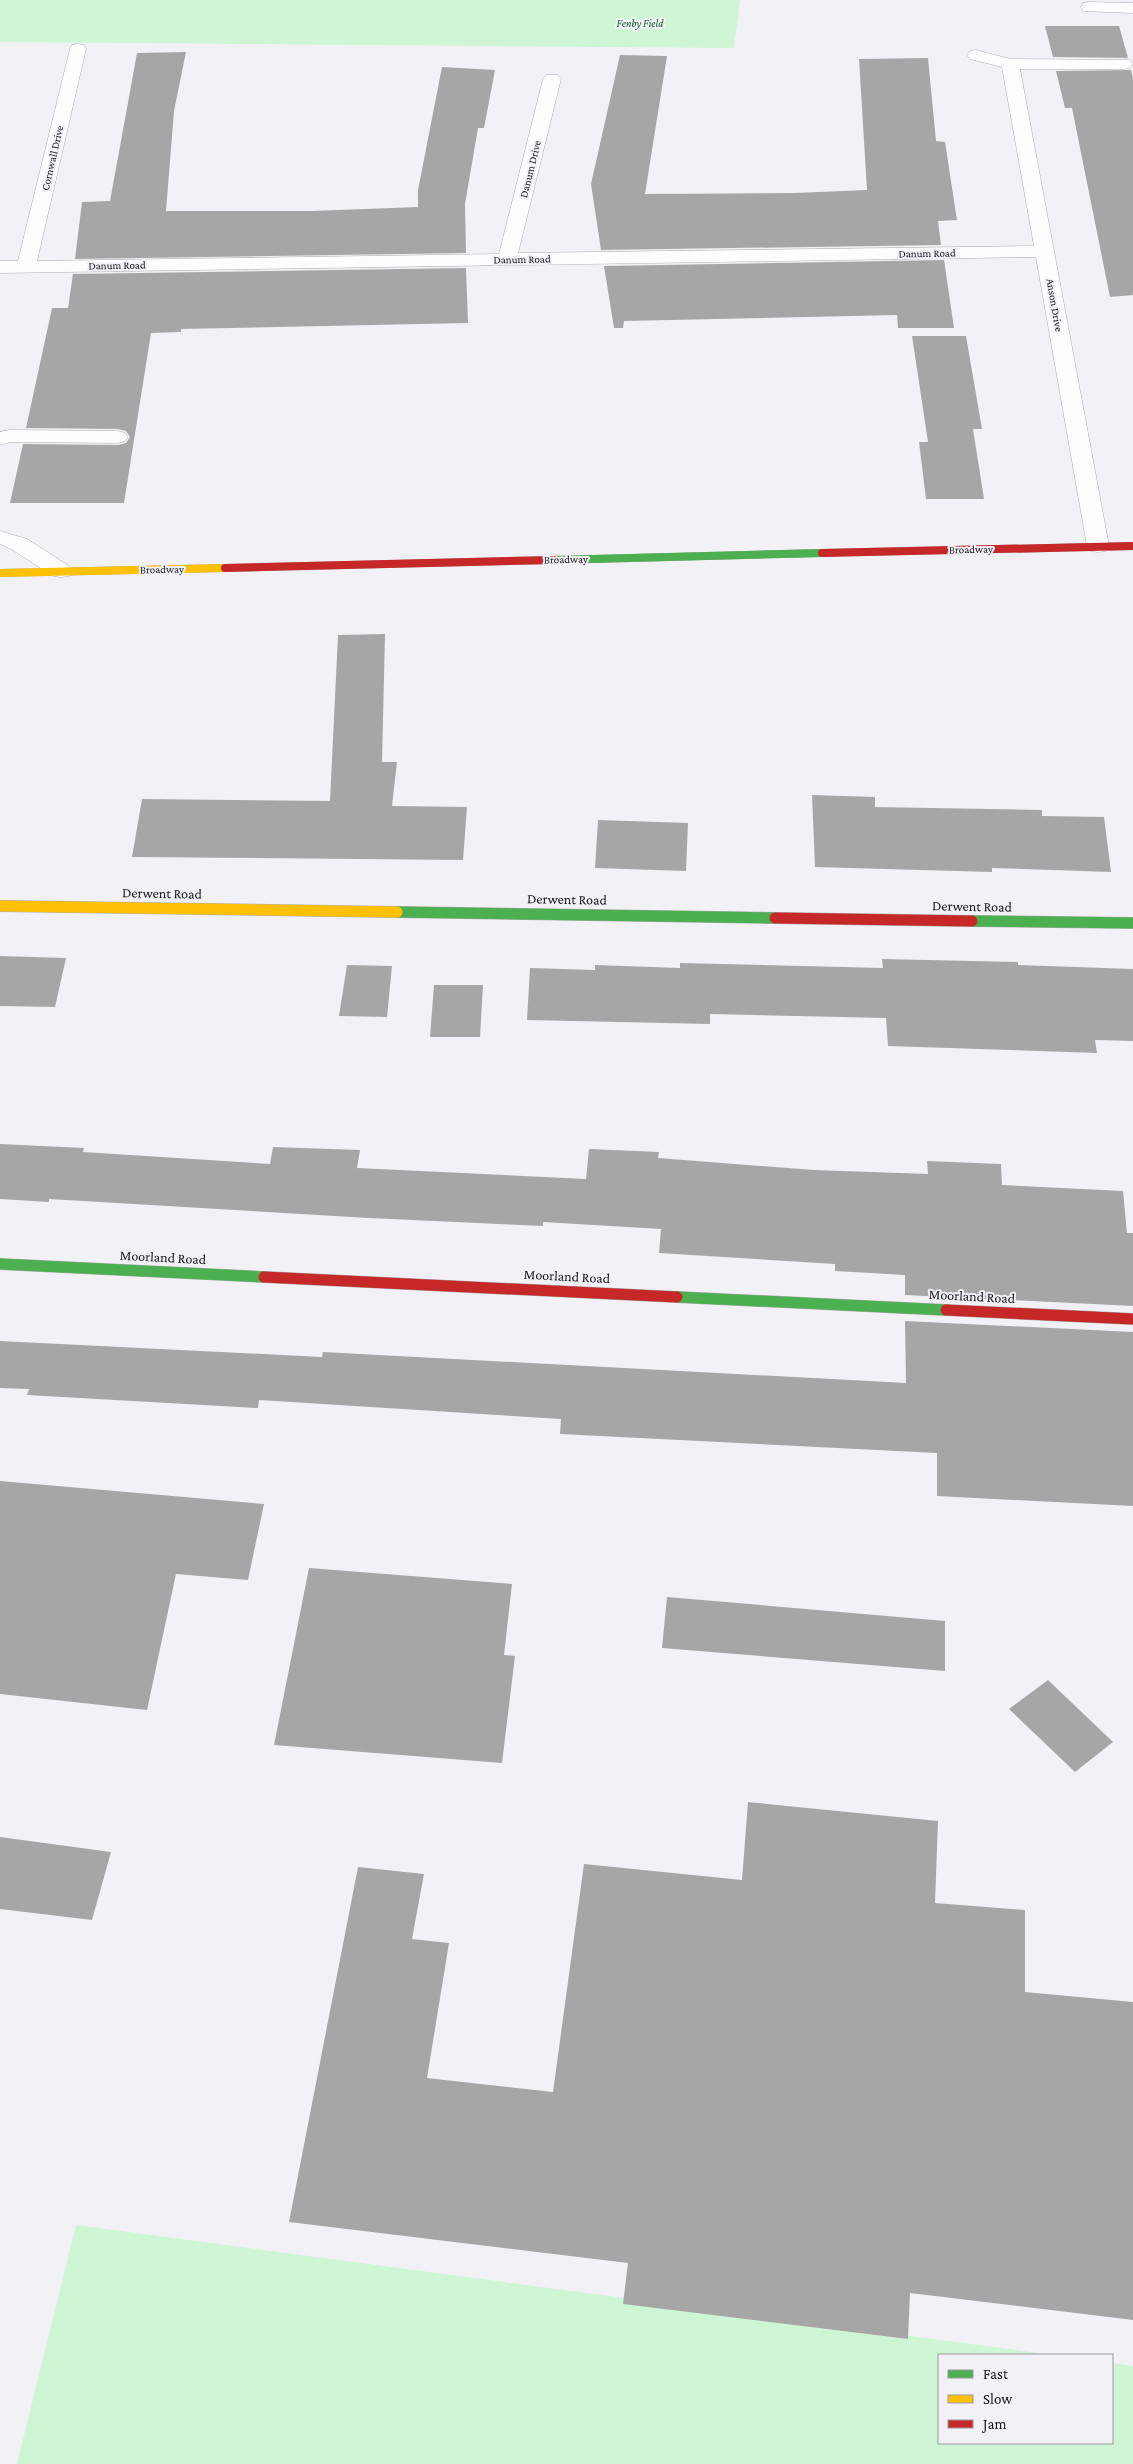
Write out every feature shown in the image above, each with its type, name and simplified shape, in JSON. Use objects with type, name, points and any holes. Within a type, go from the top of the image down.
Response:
[{"type":"street","points":[[1089,7],[1133,8]]},
{"type":"street","name":"Cornwall Drive","points":[[26,267],[78,49]]},
{"type":"street","points":[[976,55],[1010,64],[1124,64]]},
{"type":"street","name":"Anson Drive","points":[[1010,64],[1098,546]]},
{"type":"street","name":"Danum Drive","points":[[507,259],[552,79]]},
{"type":"street","name":"Danum Road","points":[[0,267],[1045,251]]},
{"type":"street","points":[[0,439],[10,436],[118,437]]},
{"type":"street","points":[[0,537],[19,544],[61,571]]},
{"type":"street","name":"Broadway","points":[[0,573],[1133,546]]},
{"type":"street","name":"Derwent Road","points":[[0,906],[1133,923]]},
{"type":"street","name":"Moorland Road","points":[[0,1264],[1133,1319]]},
{"type":"green space","name":"Fenby Field","points":[[0,0],[740,0],[734,48],[0,42]]},
{"type":"green space","points":[[76,2225],[1045,2354],[938,2354],[938,2444],[1113,2444],[1113,2363],[1133,2366],[1133,2464],[17,2464]]},
{"type":"building","points":[[1045,26],[1119,26],[1128,58],[1053,57]]},
{"type":"building","points":[[186,52],[174,111],[166,211],[311,211],[418,207],[418,190],[442,67],[495,70],[484,128],[478,128],[465,204],[466,253],[75,259],[82,202],[110,201],[137,53]]},
{"type":"building","points":[[620,55],[667,56],[645,194],[795,193],[867,190],[859,59],[928,58],[936,141],[945,142],[957,220],[938,221],[941,245],[601,250],[591,184]]},
{"type":"building","points":[[1131,70],[1133,79],[1133,295],[1110,297],[1072,108],[1065,108],[1056,71]]},
{"type":"building","points":[[944,260],[954,328],[898,328],[897,315],[624,321],[623,328],[614,328],[604,266]]},
{"type":"building","points":[[466,268],[468,323],[181,329],[181,332],[151,333],[124,503],[10,503],[23,444],[118,445],[126,443],[130,437],[126,431],[118,429],[26,428],[52,308],[68,308],[73,274]]},
{"type":"building","points":[[912,336],[966,336],[982,429],[973,429],[984,499],[926,499],[919,442],[928,442]]},
{"type":"building","points":[[385,634],[382,762],[397,762],[392,806],[467,807],[463,860],[132,857],[142,799],[330,801],[338,635]]},
{"type":"building","points":[[812,795],[875,797],[875,807],[1042,810],[1042,816],[1104,817],[1111,872],[992,868],[992,872],[815,867]]},
{"type":"building","points":[[598,820],[688,823],[686,871],[595,868]]},
{"type":"building","points":[[0,956],[66,958],[55,1007],[0,1006]]},
{"type":"building","points":[[882,959],[1018,962],[1018,965],[1133,969],[1133,1041],[1095,1040],[1097,1053],[888,1046],[886,1018],[710,1014],[710,1024],[527,1020],[530,968],[595,970],[595,965],[680,968],[680,963],[883,968]]},
{"type":"building","points":[[347,965],[392,966],[387,1017],[339,1016]]},
{"type":"building","points":[[434,985],[483,985],[480,1037],[430,1037]]},
{"type":"building","points":[[0,1144],[84,1148],[83,1152],[270,1164],[273,1147],[360,1150],[357,1168],[586,1179],[589,1149],[659,1152],[658,1158],[814,1170],[928,1174],[927,1161],[1001,1164],[1002,1185],[1123,1191],[1127,1233],[1133,1233],[1133,1306],[905,1295],[905,1275],[835,1271],[835,1264],[659,1253],[661,1229],[543,1222],[543,1226],[369,1218],[49,1199],[49,1202],[0,1199]]},
{"type":"building","points":[[905,1321],[1133,1332],[1133,1506],[937,1496],[937,1453],[560,1434],[561,1419],[259,1400],[258,1408],[27,1395],[29,1389],[0,1388],[0,1341],[322,1357],[323,1352],[906,1383]]},
{"type":"building","points":[[0,1481],[264,1504],[248,1580],[176,1574],[147,1710],[0,1694]]},
{"type":"building","points":[[309,1568],[512,1584],[504,1655],[515,1656],[502,1763],[274,1745]]},
{"type":"building","points":[[667,1597],[945,1621],[945,1671],[662,1648]]},
{"type":"building","points":[[1048,1680],[1113,1742],[1075,1772],[1009,1709]]},
{"type":"building","points":[[748,1802],[938,1821],[935,1903],[1025,1910],[1025,1992],[1133,2002],[1133,2320],[910,2293],[908,2339],[623,2304],[628,2263],[289,2222],[358,1867],[424,1874],[412,1939],[449,1943],[427,2078],[553,2092],[584,1864],[742,1880]]},
{"type":"building","points":[[0,1837],[111,1852],[92,1920],[0,1909]]},
{"type":"traffic: fast","points":[[554,560],[822,553]]},
{"type":"traffic: fast","points":[[397,912],[775,918]]},
{"type":"traffic: fast","points":[[972,921],[1133,923]]},
{"type":"traffic: fast","points":[[0,1264],[264,1277]]},
{"type":"traffic: fast","points":[[677,1297],[946,1310]]},
{"type":"traffic: slow","points":[[0,573],[225,568]]},
{"type":"traffic: slow","points":[[0,906],[397,912]]},
{"type":"traffic: jam","points":[[822,553],[1133,546]]},
{"type":"traffic: jam","points":[[225,568],[554,560]]},
{"type":"traffic: jam","points":[[775,918],[972,921]]},
{"type":"traffic: jam","points":[[264,1277],[677,1297]]},
{"type":"traffic: jam","points":[[946,1310],[1133,1319]]}]
